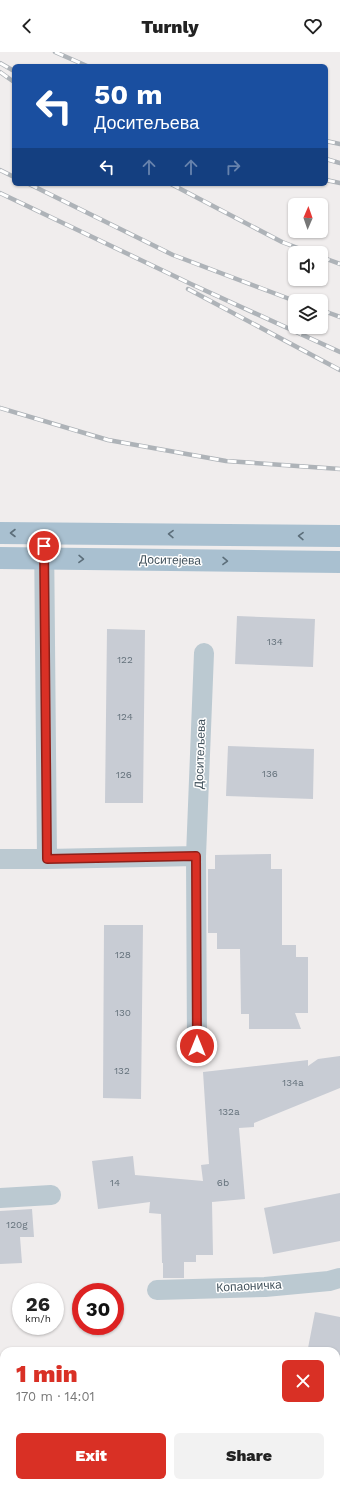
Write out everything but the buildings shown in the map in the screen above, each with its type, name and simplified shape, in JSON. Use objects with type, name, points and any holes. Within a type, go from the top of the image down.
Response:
[{"type":"main road","points":[[0,533],[340,536]]},
{"type":"main road","name":"Доситејева","points":[[0,558],[340,562]]},
{"type":"street","points":[[44,533],[47,859]]},
{"type":"street","name":"Доситељева","points":[[197,1046],[196,856],[204,653]]},
{"type":"street","points":[[0,859],[196,856]]},
{"type":"street","points":[[0,1198],[51,1194]]},
{"type":"street","name":"Копаоничка","points":[[157,1290],[265,1287],[329,1281],[340,1278]]},
{"type":"railway","points":[[55,52],[82,64]]},
{"type":"railway","points":[[0,63],[12,70]]},
{"type":"railway","points":[[0,72],[12,81]]},
{"type":"railway","points":[[328,141],[340,144]]},
{"type":"railway","points":[[328,160],[340,163]]},
{"type":"railway","points":[[0,170],[12,176]]},
{"type":"railway","points":[[328,180],[340,183]]},
{"type":"railway","points":[[33,186],[173,255],[288,298]]},
{"type":"railway","points":[[175,186],[282,242],[293,246]]},
{"type":"railway","points":[[0,193],[191,284],[340,352]]},
{"type":"railway","points":[[328,260],[340,264]]},
{"type":"railway","points":[[188,289],[340,370]]},
{"type":"railway","points":[[328,313],[340,317]]},
{"type":"railway","points":[[0,408],[108,440],[226,461],[340,469]]},
{"type":"route","points":[[44,546],[47,859],[196,856],[197,1046]]}]
